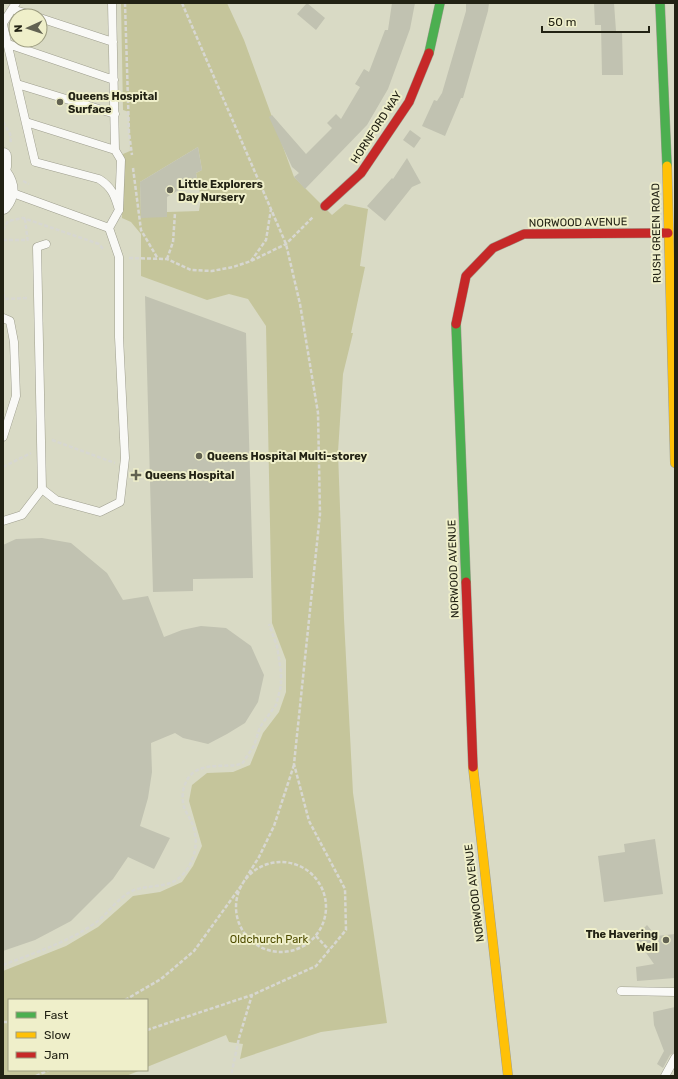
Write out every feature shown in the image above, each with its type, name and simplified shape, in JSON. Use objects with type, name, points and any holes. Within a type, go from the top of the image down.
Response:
[{"type":"street","name":"HORNFORD WAY","points":[[325,206],[360,173],[409,102],[430,51],[440,3]]},
{"type":"street","name":"RUSH GREEN ROAD","points":[[660,3],[671,173],[668,233],[675,463]]},
{"type":"street","points":[[3,156],[3,166]]},
{"type":"street","points":[[3,173],[9,185],[6,199]]},
{"type":"street","name":"NORWOOD AVENUE","points":[[508,1076],[473,774],[456,320],[466,276],[493,248],[524,234],[668,233]]},
{"type":"lane","points":[[42,489],[56,500],[100,512],[120,502],[125,458],[119,337],[119,256],[110,228],[119,210],[121,160],[115,150],[113,42],[110,4]]},
{"type":"lane","points":[[8,44],[3,24],[14,6]]},
{"type":"lane","points":[[48,21],[113,42]]},
{"type":"lane","points":[[9,48],[35,162],[99,179],[107,184],[113,192],[119,210]]},
{"type":"lane","points":[[20,48],[114,80]]},
{"type":"lane","points":[[17,84],[115,114]]},
{"type":"lane","points":[[26,122],[115,150]]},
{"type":"lane","points":[[6,199],[110,228]]},
{"type":"lane","points":[[3,521],[22,515],[42,489],[37,247],[46,244]]},
{"type":"lane","points":[[3,318],[10,321],[14,342],[16,396],[3,437]]},
{"type":"lane","points":[[621,991],[675,992]]},
{"type":"lane","points":[[665,1076],[675,1058]]},
{"type":"path","points":[[125,3],[129,133],[132,156]]},
{"type":"path","points":[[128,999],[161,978],[194,950],[241,886],[250,874],[263,866],[277,862],[292,863],[306,870],[317,880],[321,887],[324,893],[326,908],[323,923],[316,936],[305,946],[291,952],[276,952],[262,949],[250,940],[241,929],[236,915],[236,900],[241,886],[259,857],[274,826],[294,764],[320,514],[318,414],[300,304],[286,244],[272,208],[182,3]]},
{"type":"path","points":[[133,164],[142,230],[159,260]]},
{"type":"path","points":[[3,230],[8,221],[23,218],[99,244],[108,254],[159,260],[167,259],[191,270],[212,271],[233,267],[251,261],[286,244],[325,206]]},
{"type":"path","points":[[251,261],[266,240],[272,208]]},
{"type":"path","points":[[167,259],[173,242],[175,213]]},
{"type":"path","points":[[3,240],[27,240]]},
{"type":"path","points":[[48,439],[117,463]]},
{"type":"path","points":[[3,467],[32,452],[32,446]]},
{"type":"path","points":[[3,965],[65,941],[94,924],[129,892],[159,886],[179,879],[195,854],[197,839],[193,824],[184,808],[182,795],[186,780],[200,769],[242,764],[254,746],[260,727],[276,705],[281,686],[281,672],[277,646],[269,624]]},
{"type":"path","points":[[148,1030],[252,995],[316,966],[346,930],[345,888],[308,821],[294,764]]},
{"type":"path","points":[[316,936],[329,950]]},
{"type":"path","points":[[232,1076],[239,1038],[252,995]]},
{"type":"path","points":[[36,1076],[47,1071]]},
{"type":"green space","name":"Oldchurch Park","points":[[121,3],[227,3],[244,40],[294,177],[332,215],[345,204],[368,209],[360,266],[365,267],[351,333],[353,333],[343,374],[338,452],[344,619],[353,793],[387,1023],[321,1032],[240,1059],[243,1044],[229,1042],[226,1035],[148,1067],[148,999],[8,999],[8,1071],[138,1071],[126,1076],[3,1076],[3,971],[66,946],[98,927],[133,896],[160,892],[182,882],[193,866],[202,846],[189,801],[192,785],[207,773],[233,772],[250,765],[263,733],[279,712],[286,692],[286,660],[272,623],[266,326],[248,299],[229,294],[207,300],[141,276],[141,234],[131,222],[122,218],[123,154],[130,151],[129,112],[123,110]],"holes":[[[198,147],[202,170],[196,173],[201,198],[199,211],[167,212],[167,217],[141,217],[140,182]]]},
{"type":"building","points":[[307,3],[325,18],[316,30],[297,14]]},
{"type":"building","points":[[392,3],[415,3],[410,29],[388,89],[367,125],[305,189],[294,177],[299,173],[292,167],[269,117],[272,115],[306,154],[332,128],[327,123],[336,114],[341,119],[360,87],[355,84],[364,69],[369,72],[385,30],[388,30]]},
{"type":"building","points":[[466,3],[489,3],[463,98],[461,98],[445,136],[422,126],[434,100],[437,101],[442,93],[466,11]]},
{"type":"building","points":[[594,3],[614,3],[616,31],[622,31],[623,75],[602,75],[601,25],[595,25]]},
{"type":"building","points":[[410,130],[421,138],[414,148],[403,140]]},
{"type":"building","name":"Little Explorers Day Nursery","points":[[198,147],[202,170],[196,173],[197,179],[167,197],[167,217],[141,218],[140,182]]},
{"type":"building","points":[[407,158],[421,183],[412,187],[385,221],[367,206],[392,178],[393,179]]},
{"type":"building","name":"Queens Hospital Multi-storey","points":[[145,296],[246,333],[253,578],[193,579],[193,591],[153,592]]},
{"type":"building","points":[[42,538],[71,543],[107,573],[123,600],[148,596],[164,637],[182,630],[201,626],[226,628],[251,646],[264,675],[258,702],[245,723],[227,734],[208,744],[183,738],[175,733],[151,743],[152,772],[148,798],[140,826],[170,838],[154,869],[128,857],[113,879],[71,921],[35,940],[3,951],[3,545],[16,539]]},
{"type":"building","points":[[655,839],[663,894],[604,902],[598,856],[625,852],[624,844]]},
{"type":"building","points":[[647,925],[656,936],[675,934],[675,978],[637,981],[636,967],[654,964],[635,937]]},
{"type":"building","points":[[675,1007],[675,1053],[670,1055],[663,1068],[657,1064],[664,1051],[654,1025],[653,1012]]},
{"type":"traffic: fast","points":[[429,53],[440,3]]},
{"type":"traffic: fast","points":[[660,3],[667,166]]},
{"type":"traffic: fast","points":[[456,324],[466,582]]},
{"type":"traffic: slow","points":[[667,166],[675,463]]},
{"type":"traffic: slow","points":[[473,767],[508,1076]]},
{"type":"traffic: jam","points":[[325,206],[361,173],[409,102],[429,53]]},
{"type":"traffic: jam","points":[[456,324],[466,276],[493,248],[524,234],[668,233]]},
{"type":"traffic: jam","points":[[466,582],[473,767]]},
{"type":"place","name":"Queens Hospital Surface","points":[[60,102]]},
{"type":"place","name":"Little Explorers Day Nursery","points":[[170,190]]},
{"type":"place","name":"Queens Hospital Multi-storey","points":[[199,456]]},
{"type":"place","name":"Queens Hospital","points":[[136,475]]},
{"type":"place","name":"The Havering Well","points":[[666,940]]}]
